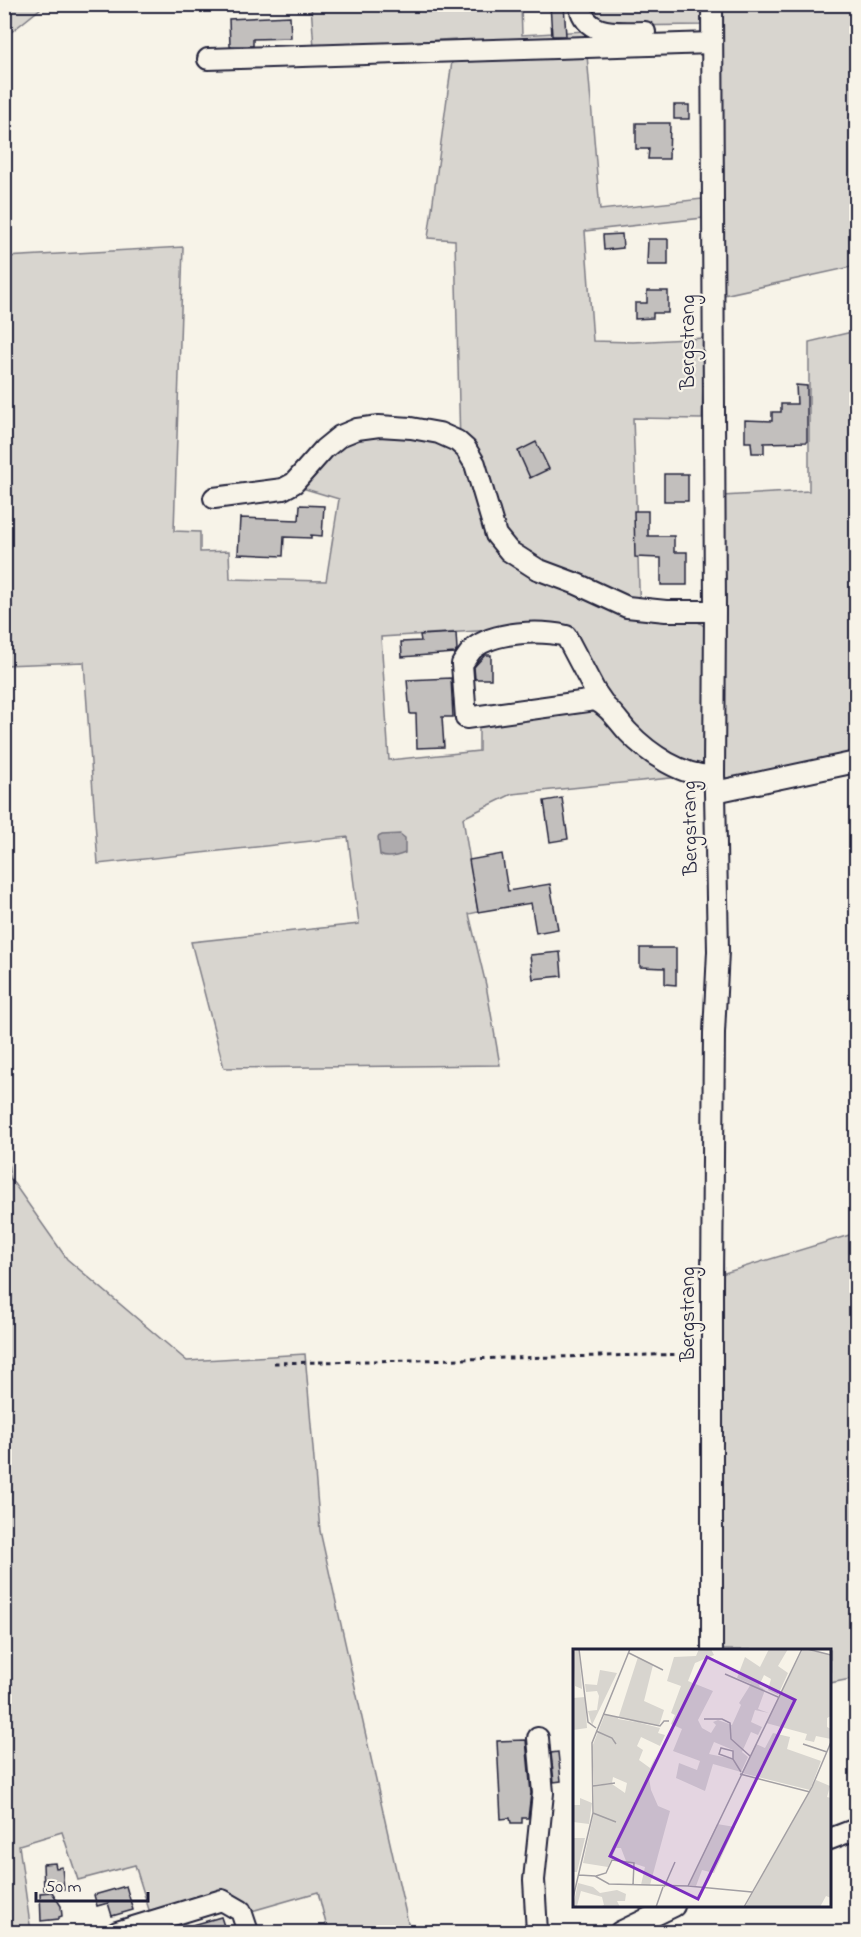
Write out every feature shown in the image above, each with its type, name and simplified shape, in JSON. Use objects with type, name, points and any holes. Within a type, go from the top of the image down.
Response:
[{"type":"street","points":[[579,4],[586,22],[596,29],[611,33],[712,37]]},
{"type":"street","name":"Bergstrang","points":[[712,4],[715,855],[718,951],[714,1033],[712,1649]]},
{"type":"street","points":[[208,59],[712,37]]},
{"type":"street","points":[[214,498],[283,489],[294,483],[324,449],[340,436],[357,429],[379,426],[439,433],[457,441],[466,449],[475,464],[496,535],[508,551],[537,569],[627,607],[666,611],[715,611]]},
{"type":"street","points":[[604,704],[595,700],[580,701],[466,718],[462,664],[473,649],[491,639],[511,634],[540,632],[566,636],[595,691],[634,739],[684,771],[706,777],[715,784],[856,762]]},
{"type":"street","points":[[537,1738],[543,1793],[534,1880],[537,1932]]},
{"type":"street","points":[[831,1839],[856,1829]]},
{"type":"street","points":[[117,1932],[222,1900],[241,1911],[248,1932]]},
{"type":"street","points":[[620,1932],[670,1907]]},
{"type":"path","points":[[274,1363],[672,1356],[713,1353]]},
{"type":"shaded area","points":[[5,4],[42,4],[42,5],[5,37]]},
{"type":"shaded area","points":[[311,5],[521,5],[522,35],[585,31],[600,210],[702,199],[703,218],[585,231],[593,341],[633,342],[704,338],[702,419],[633,418],[640,615],[684,617],[693,619],[707,629],[710,774],[512,794],[463,818],[478,912],[469,914],[486,985],[500,1065],[224,1068],[191,942],[359,924],[348,837],[98,864],[84,662],[5,665],[5,257],[183,247],[174,531],[200,532],[200,552],[229,551],[230,579],[326,581],[339,499],[299,487],[332,450],[358,436],[380,431],[460,446],[455,240],[428,238],[455,39],[314,48]],"holes":[[[541,627],[567,631],[603,699],[479,724],[479,751],[389,760],[381,637]]]},
{"type":"shaded area","points":[[586,5],[706,5],[706,25],[609,26],[598,21]]},
{"type":"shaded area","points":[[717,5],[856,5],[856,266],[719,296]]},
{"type":"shaded area","points":[[856,331],[856,753],[723,782],[722,496],[809,491],[809,342]]},
{"type":"shaded area","points":[[400,834],[405,838],[405,853],[389,857],[380,855],[378,837]]},
{"type":"shaded area","points":[[4,1125],[10,1178],[67,1259],[187,1361],[305,1354],[320,1531],[410,1932],[328,1932],[318,1892],[248,1912],[244,1903],[150,1913],[135,1865],[78,1880],[62,1832],[19,1845],[31,1932],[5,1932]]},
{"type":"shaded area","points":[[856,1233],[856,1678],[831,1683],[831,1649],[720,1649],[721,1274]]},
{"type":"building","points":[[550,4],[564,4],[566,36],[552,36]]},
{"type":"building","points":[[290,16],[291,38],[253,39],[253,46],[230,46],[229,19]]},
{"type":"building","points":[[674,105],[689,105],[689,119],[674,119]]},
{"type":"building","points":[[636,123],[670,123],[669,159],[648,159],[649,149],[636,149]]},
{"type":"building","points":[[622,234],[623,248],[604,250],[603,235]]},
{"type":"building","points":[[648,239],[668,239],[668,265],[647,265]]},
{"type":"building","points":[[647,291],[668,291],[668,313],[653,313],[653,318],[635,319],[635,303],[647,303]]},
{"type":"building","points":[[796,385],[807,386],[807,442],[764,443],[764,453],[752,453],[751,442],[745,442],[745,420],[772,421],[772,412],[781,412],[781,404],[797,404]]},
{"type":"building","points":[[536,442],[549,469],[530,478],[518,451]]},
{"type":"building","points":[[664,474],[688,474],[688,501],[664,501]]},
{"type":"building","points":[[300,505],[324,506],[322,536],[284,537],[283,556],[238,554],[240,518],[299,520]]},
{"type":"building","points":[[634,511],[648,511],[648,536],[674,536],[674,552],[687,552],[687,585],[661,585],[661,558],[635,557]]},
{"type":"building","points":[[456,633],[457,650],[455,653],[402,657],[401,642],[421,641],[420,635]]},
{"type":"building","points":[[485,655],[491,655],[491,679],[475,679],[474,667]]},
{"type":"building","points":[[451,678],[453,717],[442,717],[444,747],[417,748],[416,714],[410,714],[407,680]]},
{"type":"building","points":[[562,798],[568,839],[550,842],[544,801]]},
{"type":"building","points":[[502,854],[508,891],[550,884],[558,929],[536,933],[531,903],[478,912],[469,860]]},
{"type":"building","points":[[640,948],[676,948],[676,985],[665,984],[665,968],[640,967]]},
{"type":"building","points":[[560,952],[562,976],[533,979],[530,955]]},
{"type":"building","points":[[526,1740],[531,1793],[528,1818],[522,1818],[522,1823],[511,1823],[510,1818],[501,1819],[497,1741]]},
{"type":"building","points":[[558,1752],[561,1781],[554,1782],[551,1753]]},
{"type":"building","points":[[55,1863],[56,1868],[62,1867],[64,1889],[44,1890],[43,1864]]},
{"type":"building","points":[[126,1886],[133,1910],[112,1916],[108,1903],[97,1906],[94,1895]]},
{"type":"building","points":[[52,1892],[61,1906],[62,1916],[59,1919],[41,1921],[40,1893]]},
{"type":"building","points":[[221,1917],[226,1932],[180,1932],[179,1929]]}]
